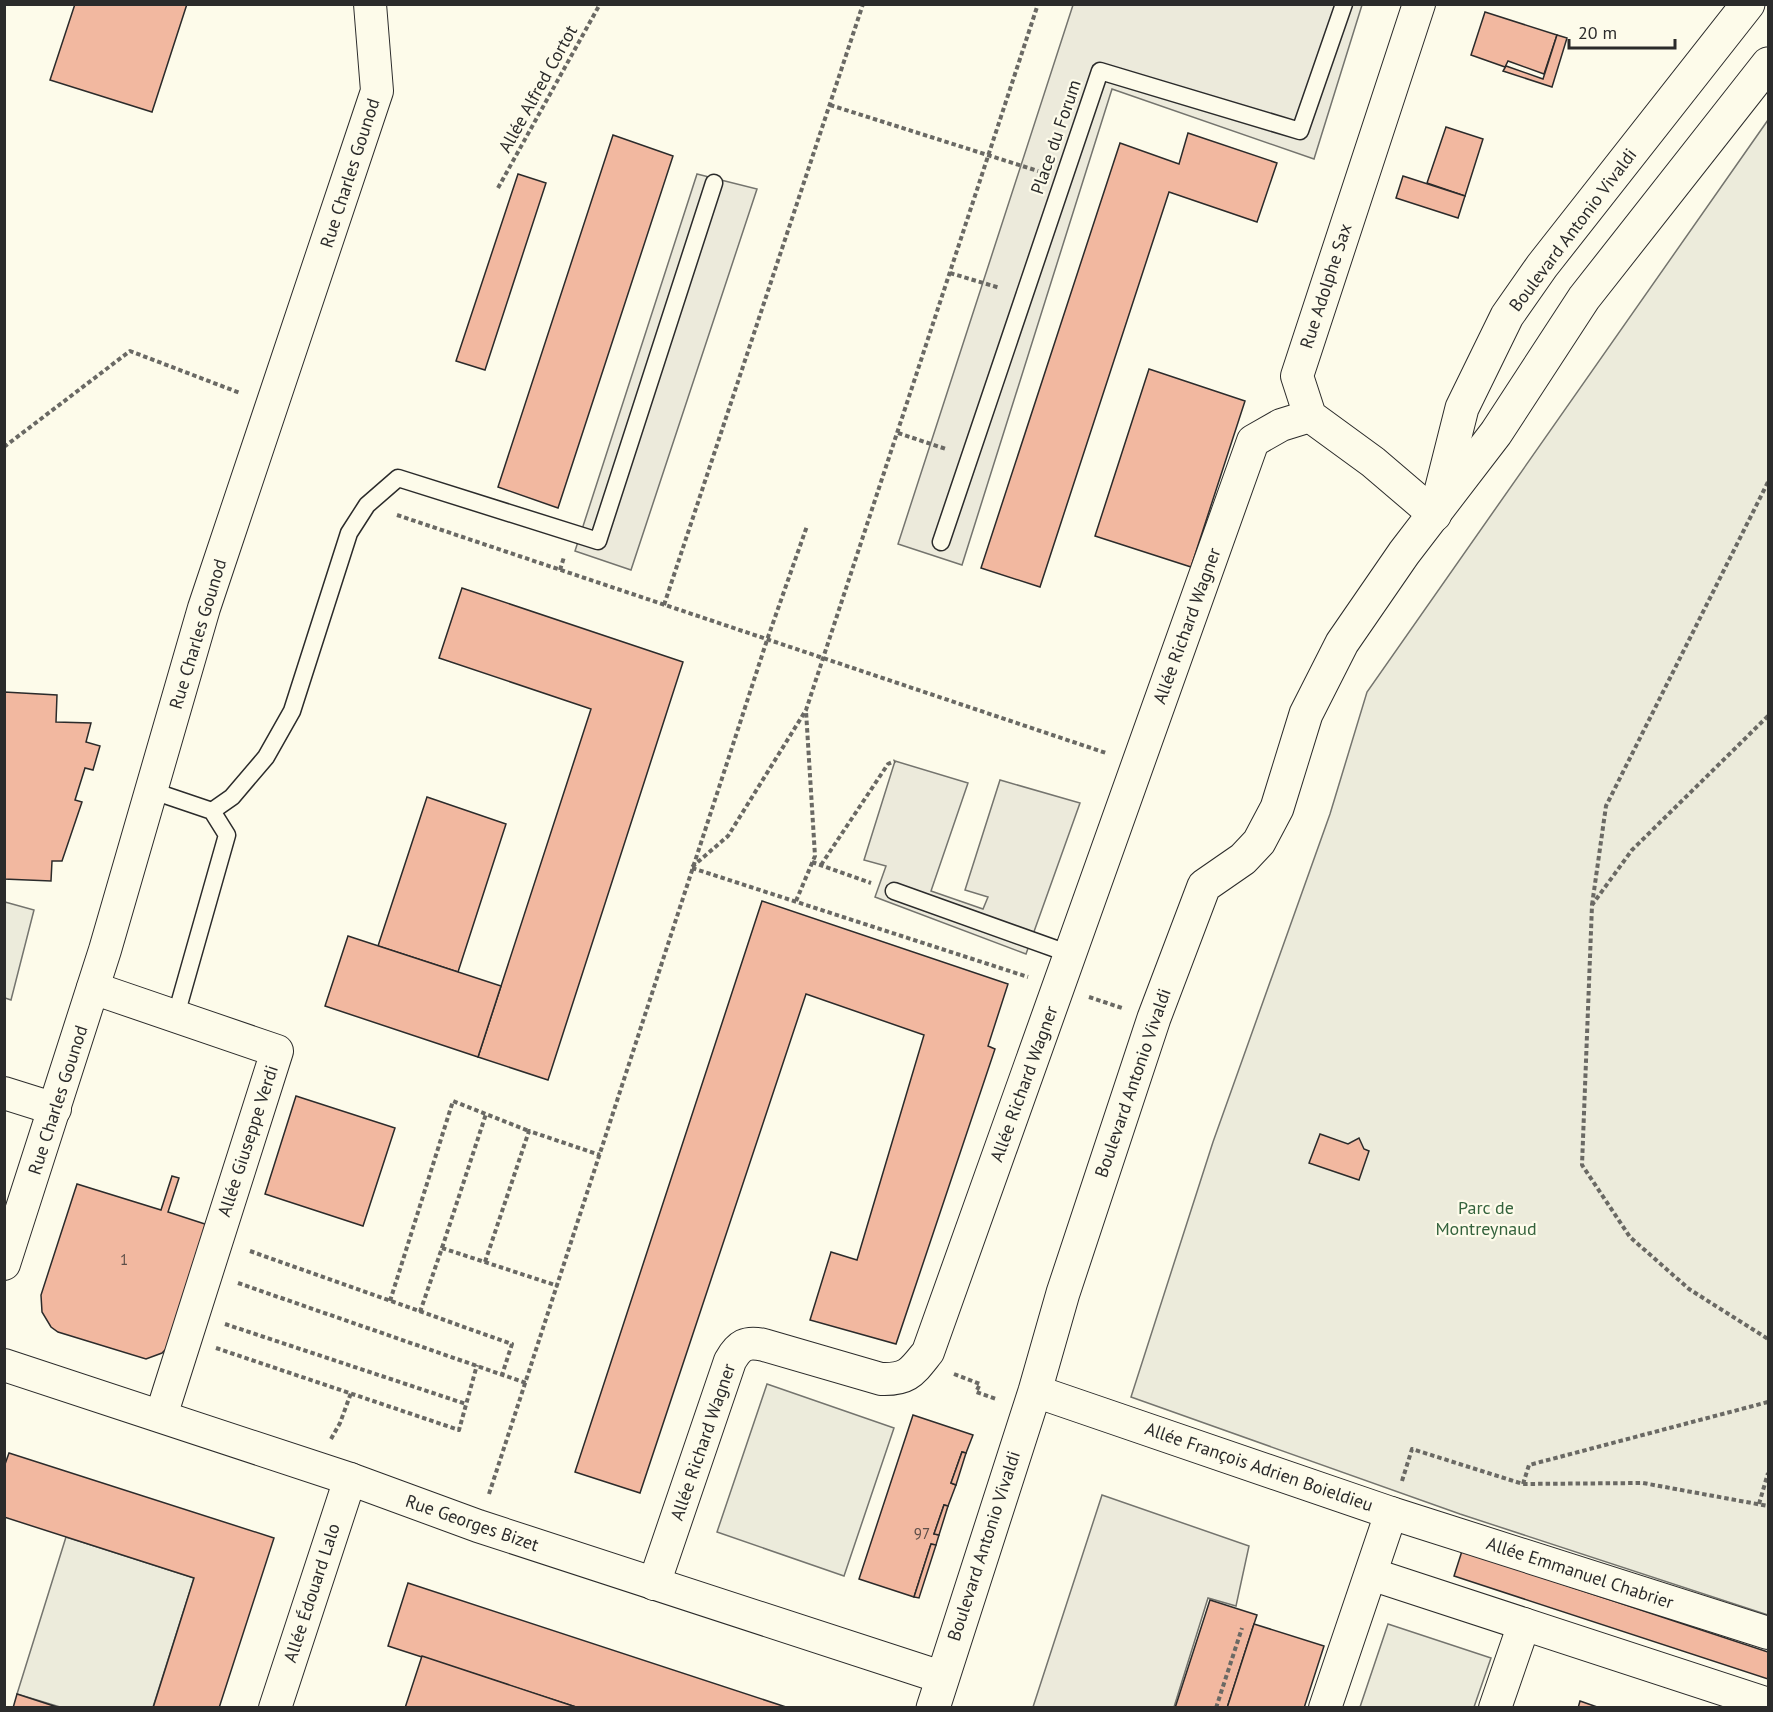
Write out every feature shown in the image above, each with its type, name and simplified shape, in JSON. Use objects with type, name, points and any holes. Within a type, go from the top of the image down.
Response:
[{"type":"street","name":"Rue Charles Gounod","points":[[4,1264],[93,988],[153,791],[204,608],[377,91],[370,4]]},
{"type":"street","name":"Rue Adolphe Sax","points":[[1310,416],[1297,375],[1419,4]]},
{"type":"street","name":"Boulevard Antonio Vivaldi","points":[[1435,515],[1462,408],[1507,316],[1542,266],[1748,4]]},
{"type":"street","name":"Boulevard Antonio Vivaldi","points":[[937,1692],[1031,1401],[1063,1293],[1154,1018],[1204,886],[1243,859],[1259,842],[1277,808],[1306,714],[1341,643],[1496,433],[1584,298],[1768,64]]},
{"type":"street","points":[[1310,416],[1373,462],[1435,515]]},
{"type":"street","name":"Allée Richard Wagner","points":[[654,1584],[726,1372],[737,1348],[750,1342],[881,1379],[900,1380],[914,1370],[932,1341],[1253,441],[1281,425],[1310,416]]},
{"type":"street","name":"Allée Giuseppe Verdi","points":[[93,988],[277,1051],[160,1416]]},
{"type":"street","points":[[4,1093],[55,1109]]},
{"type":"street","name":"Rue Georges Bizet","points":[[4,1365],[350,1479],[478,1526],[654,1584],[937,1692]]},
{"type":"street","name":"Allée François Adrien Boieldieu","points":[[1031,1401],[1391,1513],[1325,1707]]},
{"type":"street","name":"Allée Édouard Lalo","points":[[275,1707],[350,1479]]},
{"type":"street","name":"Allée Emmanuel Chabrier","points":[[1391,1513],[1768,1633]]},
{"type":"street","points":[[1371,1574],[1768,1704]]},
{"type":"street","points":[[1496,1707],[1524,1624]]},
{"type":"lane","name":"Place du Forum","points":[[941,542],[1100,70],[1300,131],[1344,4]]},
{"type":"lane","points":[[212,811],[232,797],[266,757],[292,711],[349,533],[367,505],[398,478],[598,541],[714,183]]},
{"type":"lane","points":[[153,791],[212,811],[227,835],[176,1016]]},
{"type":"lane","points":[[894,891],[1070,954]]},
{"type":"path","name":"Allée Alfred Cortot","points":[[498,188],[600,4]]},
{"type":"path","points":[[664,605],[863,4]]},
{"type":"path","points":[[692,867],[728,836],[806,710],[1038,4]]},
{"type":"path","points":[[830,105],[989,155],[1062,181]]},
{"type":"path","points":[[950,273],[1023,296]]},
{"type":"path","points":[[4,447],[130,351],[272,405]]},
{"type":"path","points":[[898,433],[970,455]]},
{"type":"path","points":[[1768,482],[1606,806],[1592,905],[1582,1165],[1630,1236],[1689,1289],[1768,1339]]},
{"type":"path","points":[[367,505],[1138,764]]},
{"type":"path","points":[[478,1526],[558,1286],[692,867],[807,526]]},
{"type":"path","points":[[796,901],[814,856],[806,710]]},
{"type":"path","points":[[1592,905],[1632,850],[1768,716]]},
{"type":"path","points":[[821,865],[888,764],[895,761]]},
{"type":"path","points":[[812,862],[894,891]]},
{"type":"path","points":[[692,867],[1154,1018]]},
{"type":"path","points":[[390,1301],[453,1101],[529,1131],[600,1155]]},
{"type":"path","points":[[420,1311],[486,1114]]},
{"type":"path","points":[[485,1262],[529,1131]]},
{"type":"path","points":[[218,1235],[390,1301],[512,1344],[502,1375]]},
{"type":"path","points":[[442,1248],[558,1286]]},
{"type":"path","points":[[206,1273],[526,1383]]},
{"type":"path","points":[[189,1326],[351,1393],[459,1430],[477,1365]]},
{"type":"path","points":[[189,1326],[466,1404]]},
{"type":"path","points":[[920,1362],[980,1384],[976,1392],[1031,1401]]},
{"type":"path","points":[[340,1423],[351,1393]]},
{"type":"path","points":[[1523,1484],[1529,1465],[1768,1402]]},
{"type":"path","points":[[1412,1449],[1523,1484],[1643,1483],[1768,1506]]},
{"type":"path","points":[[1759,1504],[1768,1473]]},
{"type":"path","points":[[1216,1707],[1242,1628]]},
{"type":"green space","name":"Parc de Montreynaud","points":[[1768,120],[1768,1615],[1460,1514],[1131,1397],[1213,1142],[1330,814],[1367,692]]},
{"type":"green space","points":[[5,902],[34,910],[11,1000],[5,998]]},
{"type":"green space","points":[[767,1384],[894,1428],[844,1576],[717,1532]]},
{"type":"green space","points":[[66,1537],[194,1578],[153,1707],[60,1707],[17,1694]]},
{"type":"green space","points":[[1388,1624],[1491,1658],[1474,1707],[1360,1707]]},
{"type":"shaded area","points":[[1073,5],[1362,5],[1314,159],[1112,89],[962,565],[898,544]]},
{"type":"shaded area","points":[[697,174],[757,189],[631,570],[575,551]]},
{"type":"shaded area","points":[[895,761],[968,783],[931,891],[983,909],[988,897],[965,890],[1000,780],[1080,803],[1026,954],[875,897],[886,866],[864,860]]},
{"type":"shaded area","points":[[1102,1495],[1249,1546],[1236,1606],[1208,1598],[1174,1707],[1033,1707]]},
{"type":"building","points":[[75,4],[187,4],[152,112],[50,80]]},
{"type":"building","points":[[1485,12],[1557,35],[1544,74],[1508,61],[1505,67],[1471,55]]},
{"type":"building","points":[[1557,35],[1567,38],[1552,87],[1503,71],[1506,66],[1543,79]]},
{"type":"building","points":[[1446,127],[1483,139],[1465,196],[1427,183]]},
{"type":"building","points":[[1188,133],[1277,163],[1257,222],[1169,192],[1040,587],[981,568],[1120,143],[1179,164]]},
{"type":"building","points":[[613,135],[673,156],[558,508],[498,487]]},
{"type":"building","points":[[518,174],[546,183],[485,370],[456,361]]},
{"type":"building","points":[[1403,176],[1465,196],[1458,218],[1396,198]]},
{"type":"building","points":[[1149,369],[1245,401],[1191,567],[1095,536]]},
{"type":"building","points":[[462,588],[683,662],[548,1080],[478,1057],[591,709],[439,658]]},
{"type":"building","points":[[4,692],[57,695],[56,722],[91,723],[86,742],[100,746],[93,770],[85,768],[75,800],[82,802],[62,861],[52,861],[51,881],[4,879]]},
{"type":"building","points":[[427,797],[506,824],[458,972],[378,946]]},
{"type":"building","points":[[762,901],[1008,984],[988,1046],[995,1049],[896,1344],[810,1320],[831,1252],[857,1260],[924,1035],[806,994],[640,1493],[575,1472]]},
{"type":"building","points":[[348,936],[501,986],[478,1057],[325,1006]]},
{"type":"building","points":[[296,1096],[395,1128],[363,1226],[265,1194]]},
{"type":"building","points":[[1320,1134],[1348,1144],[1359,1138],[1364,1149],[1369,1151],[1359,1180],[1309,1163]]},
{"type":"building","points":[[172,1176],[179,1178],[168,1212],[208,1225],[167,1348],[162,1353],[146,1359],[58,1332],[51,1327],[42,1312],[41,1295],[77,1184],[161,1210]]},
{"type":"building","points":[[913,1415],[973,1435],[966,1453],[962,1452],[951,1483],[956,1485],[948,1506],[944,1505],[934,1534],[939,1535],[936,1545],[931,1544],[914,1597],[859,1579]]},
{"type":"building","points":[[962,1452],[966,1453],[956,1485],[951,1483]]},
{"type":"building","points":[[9,1453],[274,1538],[219,1708],[153,1708],[194,1578],[4,1517],[4,1467]]},
{"type":"building","points":[[944,1505],[948,1506],[939,1535],[934,1534]]},
{"type":"building","points":[[931,1544],[936,1545],[919,1598],[914,1597]]},
{"type":"building","points":[[1462,1551],[1768,1652],[1768,1679],[1454,1576]]},
{"type":"building","points":[[408,1583],[789,1708],[579,1708],[388,1646]]},
{"type":"building","points":[[1210,1600],[1257,1615],[1227,1708],[1175,1708]]},
{"type":"building","points":[[1254,1624],[1324,1646],[1304,1708],[1227,1708]]},
{"type":"building","points":[[422,1656],[579,1708],[405,1708]]},
{"type":"building","points":[[17,1694],[60,1708],[13,1708]]},
{"type":"building","points":[[1580,1701],[1600,1708],[1578,1708]]}]
